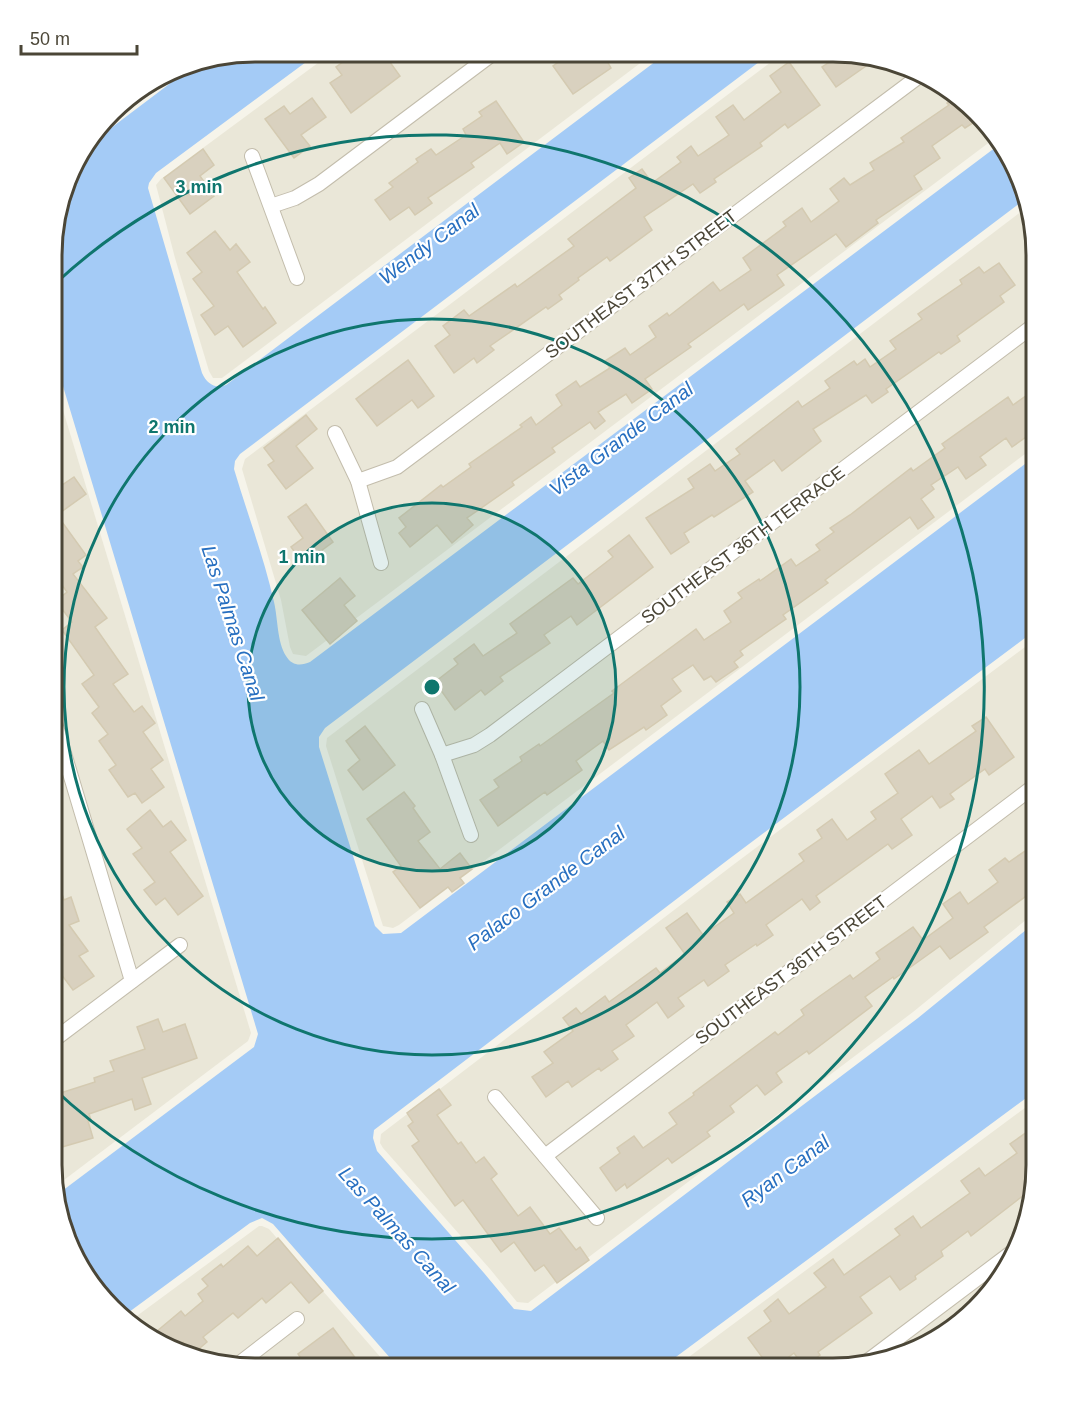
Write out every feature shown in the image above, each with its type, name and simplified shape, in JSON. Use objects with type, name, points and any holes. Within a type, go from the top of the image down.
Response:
[{"type":"street","points":[[271,206],[295,198],[319,184],[482,62]]},
{"type":"street","name":"SOUTHEAST 37TH STREET","points":[[358,481],[397,467],[915,80]]},
{"type":"street","points":[[252,156],[297,278]]},
{"type":"street","name":"SOUTHEAST 36TH TERRACE","points":[[442,755],[474,745],[490,735],[1027,332]]},
{"type":"street","points":[[335,433],[358,481],[381,563]]},
{"type":"street","points":[[422,709],[442,755],[471,836]]},
{"type":"street","points":[[62,746],[132,981]]},
{"type":"street","name":"SOUTHEAST 36TH STREET","points":[[545,1156],[1026,792]]},
{"type":"street","points":[[62,1034],[180,945]]},
{"type":"street","points":[[495,1097],[597,1218]]},
{"type":"street","points":[[880,1352],[1001,1261]]},
{"type":"street","points":[[256,1358],[297,1319]]},
{"type":"shaded area","points":[[319,62],[642,62],[222,378],[213,378],[209,371],[156,185]]},
{"type":"shaded area","points":[[771,62],[859,63],[907,76],[951,101],[979,127],[990,142],[306,656],[293,654],[290,647],[281,600],[242,469],[245,459]]},
{"type":"shaded area","points":[[1021,212],[1027,255],[1027,453],[393,928],[383,926],[326,746],[327,738]]},
{"type":"shaded area","points":[[62,407],[251,1033],[248,1041],[62,1181]]},
{"type":"shaded area","points":[[1027,646],[1026,920],[913,1012],[528,1303],[517,1302],[383,1148],[380,1143],[381,1134],[733,865]]},
{"type":"shaded area","points":[[1026,1107],[1026,1177],[1023,1202],[1016,1227],[1007,1250],[979,1292],[941,1325],[907,1343],[859,1356],[687,1358]]},
{"type":"shaded area","points":[[262,1226],[269,1229],[381,1358],[229,1356],[205,1351],[169,1338],[136,1317]]},
{"type":"water","points":[[242,62],[306,62],[156,173],[149,183],[148,188],[202,373],[209,383],[218,386],[226,385],[655,62],[759,62],[240,454],[235,461],[234,469],[270,585],[281,644],[288,659],[297,664],[310,662],[995,148],[1007,169],[1019,203],[325,728],[319,737],[319,747],[375,926],[383,934],[401,933],[1027,463],[1027,637],[729,859],[374,1130],[373,1138],[377,1151],[514,1309],[531,1311],[918,1018],[1026,930],[1026,1098],[675,1358],[390,1358],[273,1224],[262,1218],[250,1223],[129,1312],[109,1292],[81,1250],[72,1227],[64,1190],[254,1047],[258,1034],[62,383],[62,255],[65,217],[76,181],[87,158],[105,133],[178,78],[192,72],[217,65]]},
{"type":"building","points":[[343,62],[390,62],[400,76],[351,113],[330,83],[342,75],[336,67]]},
{"type":"building","points":[[559,62],[608,62],[611,68],[573,94],[553,66]]},
{"type":"building","points":[[789,62],[820,105],[788,128],[785,124],[760,143],[762,146],[714,179],[716,182],[700,193],[693,184],[644,217],[652,230],[610,261],[607,257],[578,278],[579,280],[559,295],[562,299],[548,309],[546,307],[490,346],[494,350],[477,363],[474,358],[454,373],[435,346],[450,335],[443,326],[464,310],[469,316],[515,284],[517,287],[574,246],[568,239],[636,188],[629,178],[642,169],[652,183],[681,162],[677,157],[691,146],[698,156],[729,135],[716,117],[733,105],[744,120],[781,92],[770,76]]},
{"type":"building","points":[[830,62],[868,65],[836,87],[822,67]]},
{"type":"building","points":[[312,98],[326,117],[301,135],[310,146],[294,158],[265,119],[284,106],[290,114]]},
{"type":"building","points":[[496,101],[524,142],[507,154],[500,143],[471,163],[474,167],[428,198],[432,203],[415,215],[409,207],[390,220],[375,200],[393,187],[389,183],[418,162],[416,159],[431,149],[436,155],[466,135],[463,129],[482,116],[479,112]]},
{"type":"building","points":[[951,101],[974,122],[965,128],[962,125],[932,146],[940,158],[914,176],[922,189],[876,220],[878,223],[846,247],[836,234],[777,275],[784,285],[748,310],[744,304],[688,344],[691,347],[645,379],[652,389],[632,403],[626,394],[598,412],[605,421],[595,429],[590,422],[552,448],[555,452],[512,482],[514,485],[467,518],[473,525],[452,543],[437,525],[410,547],[399,533],[406,527],[399,518],[441,485],[443,487],[471,467],[469,464],[522,427],[520,425],[531,417],[536,425],[562,405],[556,395],[576,381],[580,387],[610,368],[605,361],[625,348],[630,355],[656,337],[649,326],[667,313],[669,316],[713,282],[720,291],[751,270],[743,258],[786,226],[783,222],[802,208],[811,222],[839,201],[830,189],[844,178],[850,185],[874,170],[870,163],[904,142],[901,138],[949,105],[947,103]]},
{"type":"building","points":[[203,149],[214,165],[200,176],[214,196],[190,214],[164,178]]},
{"type":"building","points":[[215,231],[230,250],[236,244],[250,262],[237,272],[263,309],[265,307],[276,323],[243,347],[228,326],[215,335],[201,315],[214,306],[193,279],[202,272],[187,253]]},
{"type":"building","points":[[999,263],[1015,285],[1000,296],[1004,302],[957,336],[960,341],[941,354],[939,352],[886,389],[888,392],[872,403],[866,395],[813,429],[821,441],[782,471],[774,460],[745,481],[753,492],[684,533],[689,542],[671,554],[646,518],[694,488],[688,479],[710,464],[715,471],[740,454],[736,449],[798,401],[802,407],[830,388],[825,381],[854,361],[857,365],[865,359],[870,367],[896,349],[890,341],[922,319],[918,314],[962,284],[960,280],[979,267],[984,273]]},
{"type":"building","points":[[408,360],[434,396],[418,408],[412,400],[377,426],[356,399]]},
{"type":"building","points":[[1027,395],[1027,436],[1012,447],[1006,438],[980,457],[986,465],[966,479],[958,467],[931,485],[934,489],[921,499],[934,517],[918,529],[910,517],[825,580],[828,583],[783,615],[786,619],[740,651],[743,655],[734,662],[738,667],[716,682],[711,676],[704,680],[693,665],[672,679],[681,691],[661,706],[667,715],[646,730],[644,727],[609,750],[603,741],[576,761],[582,770],[547,795],[545,792],[498,826],[480,800],[499,787],[494,780],[522,761],[520,757],[539,744],[540,746],[614,693],[612,691],[696,629],[704,640],[731,622],[724,611],[742,598],[738,593],[791,559],[796,566],[820,550],[816,545],[834,532],[830,528],[911,468],[913,471],[945,448],[942,444],[1008,397],[1013,405]]},
{"type":"building","points":[[306,415],[317,429],[296,446],[313,468],[286,489],[268,465],[274,461],[264,448]]},
{"type":"building","points":[[74,477],[86,494],[62,511],[62,485]]},
{"type":"building","points":[[306,504],[333,542],[303,564],[291,547],[303,538],[288,517]]},
{"type":"building","points":[[62,522],[86,555],[78,561],[83,567],[73,574],[107,618],[95,627],[128,674],[113,684],[134,712],[142,706],[155,723],[143,732],[163,760],[151,769],[164,787],[142,803],[135,793],[128,797],[109,770],[116,765],[99,741],[108,734],[92,713],[99,707],[82,684],[94,675],[62,630],[72,622],[62,609],[62,596],[67,592],[62,585]]},
{"type":"building","points":[[629,535],[653,567],[577,625],[571,616],[544,635],[550,643],[500,677],[503,681],[485,695],[481,690],[455,710],[435,682],[458,664],[454,659],[474,644],[483,656],[517,633],[510,624],[573,578],[578,584],[613,557],[608,551]]},
{"type":"building","points":[[340,578],[355,596],[344,605],[357,621],[330,644],[302,610]]},
{"type":"building","points":[[986,717],[1014,757],[989,775],[985,769],[950,794],[954,799],[940,808],[932,796],[901,819],[912,835],[892,849],[888,844],[816,896],[820,902],[810,910],[802,899],[766,925],[773,935],[725,965],[729,971],[708,986],[704,980],[678,998],[684,1006],[668,1018],[657,1002],[626,1025],[634,1036],[612,1051],[618,1059],[601,1071],[599,1068],[572,1087],[568,1081],[546,1097],[532,1077],[553,1063],[544,1052],[573,1031],[563,1018],[576,1008],[581,1014],[605,996],[609,1002],[656,968],[660,973],[685,954],[666,928],[687,913],[703,935],[734,913],[727,902],[740,894],[746,903],[804,861],[799,854],[822,838],[817,830],[832,819],[847,840],[876,819],[871,812],[898,793],[885,774],[919,750],[929,764],[976,731],[972,726]]},
{"type":"building","points":[[365,726],[395,765],[363,790],[348,770],[360,760],[346,741]]},
{"type":"building","points":[[404,792],[430,832],[418,841],[440,869],[460,853],[472,869],[460,878],[464,883],[452,892],[448,887],[420,908],[393,872],[401,866],[367,819]]},
{"type":"building","points":[[150,810],[163,827],[171,821],[186,840],[170,852],[203,896],[178,915],[165,898],[156,905],[144,890],[155,882],[133,854],[142,848],[127,829]]},
{"type":"building","points":[[1026,850],[1026,896],[984,927],[988,932],[950,959],[940,946],[894,979],[893,977],[865,997],[872,1006],[809,1054],[807,1051],[776,1073],[782,1082],[765,1095],[757,1085],[730,1106],[734,1112],[707,1132],[710,1136],[672,1163],[668,1158],[627,1188],[625,1184],[616,1191],[600,1168],[620,1153],[617,1148],[634,1136],[643,1148],[677,1124],[669,1113],[694,1095],[693,1093],[775,1032],[778,1035],[804,1015],[801,1010],[820,996],[850,975],[853,979],[880,959],[876,953],[913,927],[923,940],[953,918],[943,904],[960,892],[968,904],[998,882],[989,870],[1005,858],[1009,862]]},
{"type":"building","points":[[62,894],[64,900],[71,897],[79,921],[69,925],[88,951],[79,956],[94,976],[73,990],[62,975]]},
{"type":"building","points":[[158,1019],[163,1032],[185,1024],[197,1058],[142,1078],[151,1104],[135,1110],[132,1099],[89,1114],[91,1120],[88,1121],[93,1138],[62,1147],[62,1092],[95,1082],[94,1078],[114,1071],[110,1061],[145,1049],[137,1027]]},
{"type":"building","points":[[439,1089],[451,1105],[437,1115],[458,1144],[461,1142],[476,1163],[484,1157],[497,1174],[491,1179],[518,1216],[530,1207],[550,1234],[559,1228],[576,1250],[580,1247],[589,1260],[557,1283],[544,1265],[535,1271],[514,1242],[501,1252],[463,1200],[455,1206],[412,1146],[419,1141],[408,1126],[413,1122],[407,1113]]},
{"type":"building","points":[[1026,1133],[1024,1195],[971,1236],[968,1231],[941,1251],[943,1256],[900,1290],[890,1276],[860,1297],[872,1313],[818,1352],[820,1355],[816,1358],[798,1358],[794,1353],[787,1358],[763,1358],[748,1338],[771,1321],[764,1311],[778,1299],[789,1314],[826,1287],[814,1273],[833,1259],[844,1275],[900,1235],[895,1229],[913,1216],[921,1228],[970,1193],[961,1181],[979,1168],[985,1176],[1017,1153],[1010,1144]]},
{"type":"building","points":[[278,1238],[323,1291],[309,1303],[291,1282],[266,1303],[262,1298],[238,1318],[233,1313],[203,1337],[207,1342],[199,1349],[157,1331],[181,1311],[185,1316],[203,1301],[198,1294],[208,1286],[202,1279],[221,1264],[223,1267],[248,1246],[257,1256]]},
{"type":"building","points":[[333,1328],[355,1358],[301,1358],[298,1354]]},
{"type":"water label","name":"Wendy Canal","points":[[429,244]]},
{"type":"water label","name":"Vista Grande Canal","points":[[621,439]]},
{"type":"water label","name":"Las Palmas Canal","points":[[233,623]]},
{"type":"water label","name":"Palaco Grande Canal","points":[[546,888]]},
{"type":"water label","name":"Ryan Canal","points":[[785,1171]]},
{"type":"water label","name":"Las Palmas Canal","points":[[397,1230]]}]
